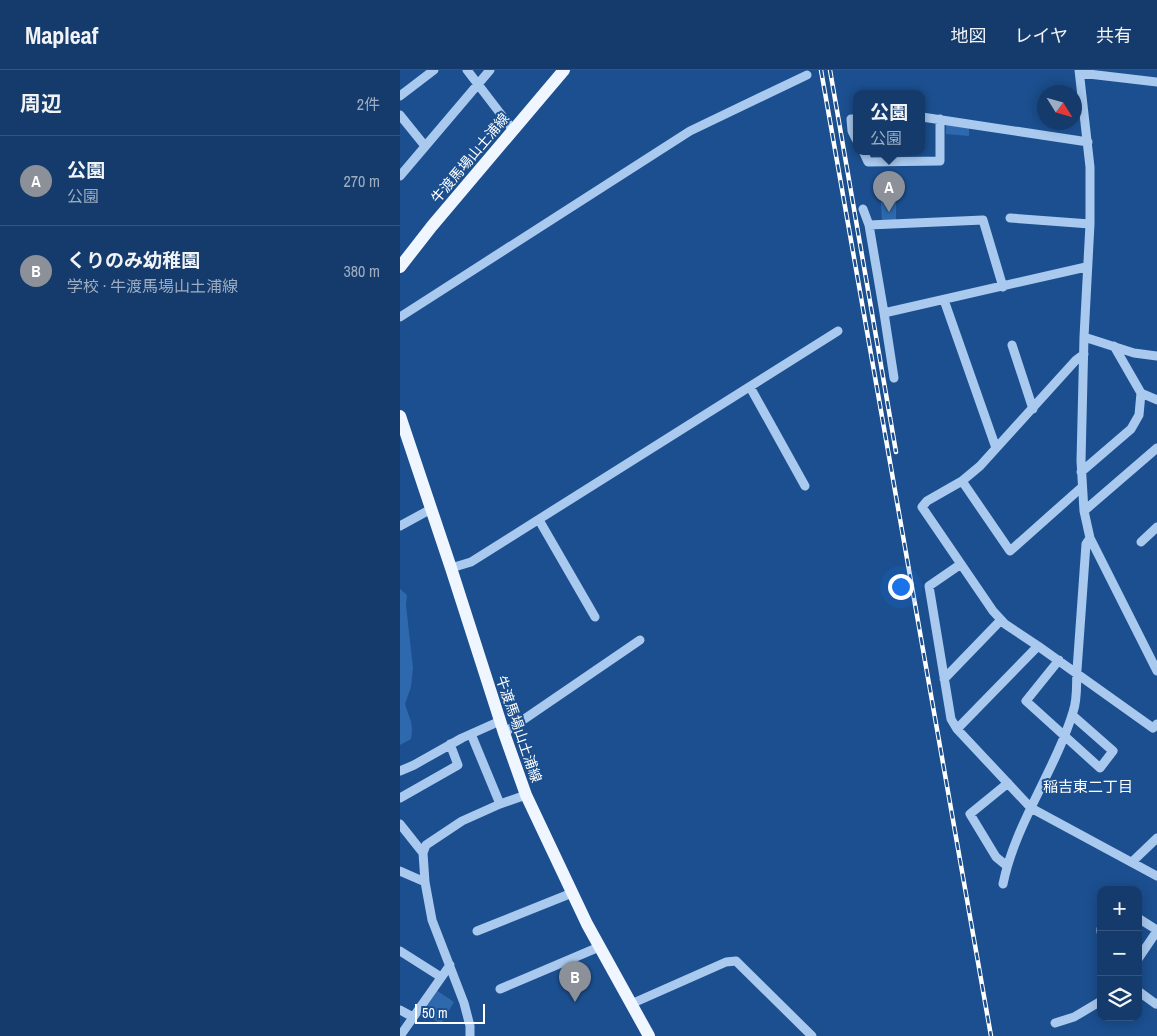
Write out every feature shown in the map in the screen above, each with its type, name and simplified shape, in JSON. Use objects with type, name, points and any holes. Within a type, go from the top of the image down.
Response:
[{"type":"main road","name":"牛渡馬場山土浦線","points":[[400,267],[432,226],[564,70]]},
{"type":"main road","name":"牛渡馬場山土浦線","points":[[400,416],[526,795],[599,947],[649,1036]]},
{"type":"street","points":[[400,96],[434,70]]},
{"type":"street","points":[[467,70],[513,130]]},
{"type":"street","points":[[400,176],[490,70]]},
{"type":"street","points":[[1157,82],[1080,72],[1090,167],[1090,224],[1086,268],[1081,472],[1084,511],[1090,538],[1157,672]]},
{"type":"street","points":[[400,317],[690,132],[807,74]]},
{"type":"street","points":[[400,115],[425,146]]},
{"type":"street","points":[[925,117],[1088,142]]},
{"type":"street","points":[[865,155],[868,162],[940,162],[940,119]]},
{"type":"street","points":[[864,209],[869,225],[894,378]]},
{"type":"street","points":[[1010,218],[1090,224]]},
{"type":"street","points":[[869,225],[983,220],[1003,287]]},
{"type":"street","points":[[884,313],[1086,268]]},
{"type":"street","points":[[944,300],[996,448]]},
{"type":"street","points":[[451,568],[471,562],[838,331]]},
{"type":"street","points":[[1084,337],[1134,352],[1157,356]]},
{"type":"street","points":[[1012,345],[1033,408]]},
{"type":"street","points":[[1081,472],[1131,430],[1139,415],[1141,393],[1114,346]]},
{"type":"street","points":[[1084,354],[1076,360],[980,466],[962,480],[927,501],[922,507],[993,610],[1005,624],[1059,660],[1153,728],[1157,724]]},
{"type":"street","points":[[750,387],[805,486]]},
{"type":"street","points":[[1141,393],[1157,400]]},
{"type":"street","points":[[1084,511],[1157,448]]},
{"type":"street","points":[[962,480],[1010,551],[1082,487]]},
{"type":"street","points":[[400,526],[431,508]]},
{"type":"street","points":[[539,520],[595,617]]},
{"type":"street","points":[[1141,542],[1157,527]]},
{"type":"street","points":[[1003,884],[1007,866],[1072,715],[1078,684],[1076,673],[1086,544],[1090,538]]},
{"type":"street","points":[[961,564],[929,586],[951,719],[957,729],[1031,808],[1157,876]]},
{"type":"street","points":[[944,679],[1001,620]]},
{"type":"street","points":[[400,771],[472,734],[502,727],[640,640]]},
{"type":"street","points":[[957,729],[1038,646]]},
{"type":"street","points":[[1059,660],[1026,701],[1100,768],[1113,752],[1072,715]]},
{"type":"street","points":[[472,734],[500,804]]},
{"type":"street","points":[[400,798],[458,765],[450,744]]},
{"type":"street","points":[[1007,866],[996,857],[970,814],[1008,784]]},
{"type":"street","points":[[470,1036],[470,1026],[464,1003],[432,920],[425,882],[423,853],[426,845],[462,821],[526,795]]},
{"type":"street","points":[[400,824],[423,853]]},
{"type":"street","points":[[1132,862],[1157,838]]},
{"type":"street","points":[[400,871],[425,882]]},
{"type":"street","points":[[477,931],[572,893]]},
{"type":"street","points":[[1142,921],[1157,931],[1142,952]]},
{"type":"street","points":[[500,990],[599,947]]},
{"type":"street","points":[[400,951],[441,978]]},
{"type":"street","points":[[631,1004],[726,962],[736,961],[812,1036]]},
{"type":"street","points":[[400,1036],[450,965]]},
{"type":"street","points":[[1142,994],[1157,1003]]},
{"type":"street","points":[[1055,1023],[1074,1017],[1097,1003]]},
{"type":"street","points":[[400,1010],[413,1018]]},
{"type":"shaded area","points":[[946,122],[969,125],[969,136],[946,134]]},
{"type":"shaded area","points":[[881,201],[896,201],[896,222],[882,223]]},
{"type":"shaded area","points":[[400,589],[407,595],[406,605],[413,668],[411,687],[405,704],[411,724],[411,739],[400,745]]},
{"type":"shaded area","points":[[436,990],[454,1002],[441,1024],[420,1011]]},
{"type":"railway","points":[[821,70],[991,1036]]},
{"type":"railway","points":[[830,70],[896,452]]},
{"type":"place","name":"公園","points":[[889,212]]},
{"type":"place","name":"くりのみ幼稚園","points":[[575,1002]]},
{"type":"district","name":"稲吉東二丁目","points":[[1088,787]]}]
